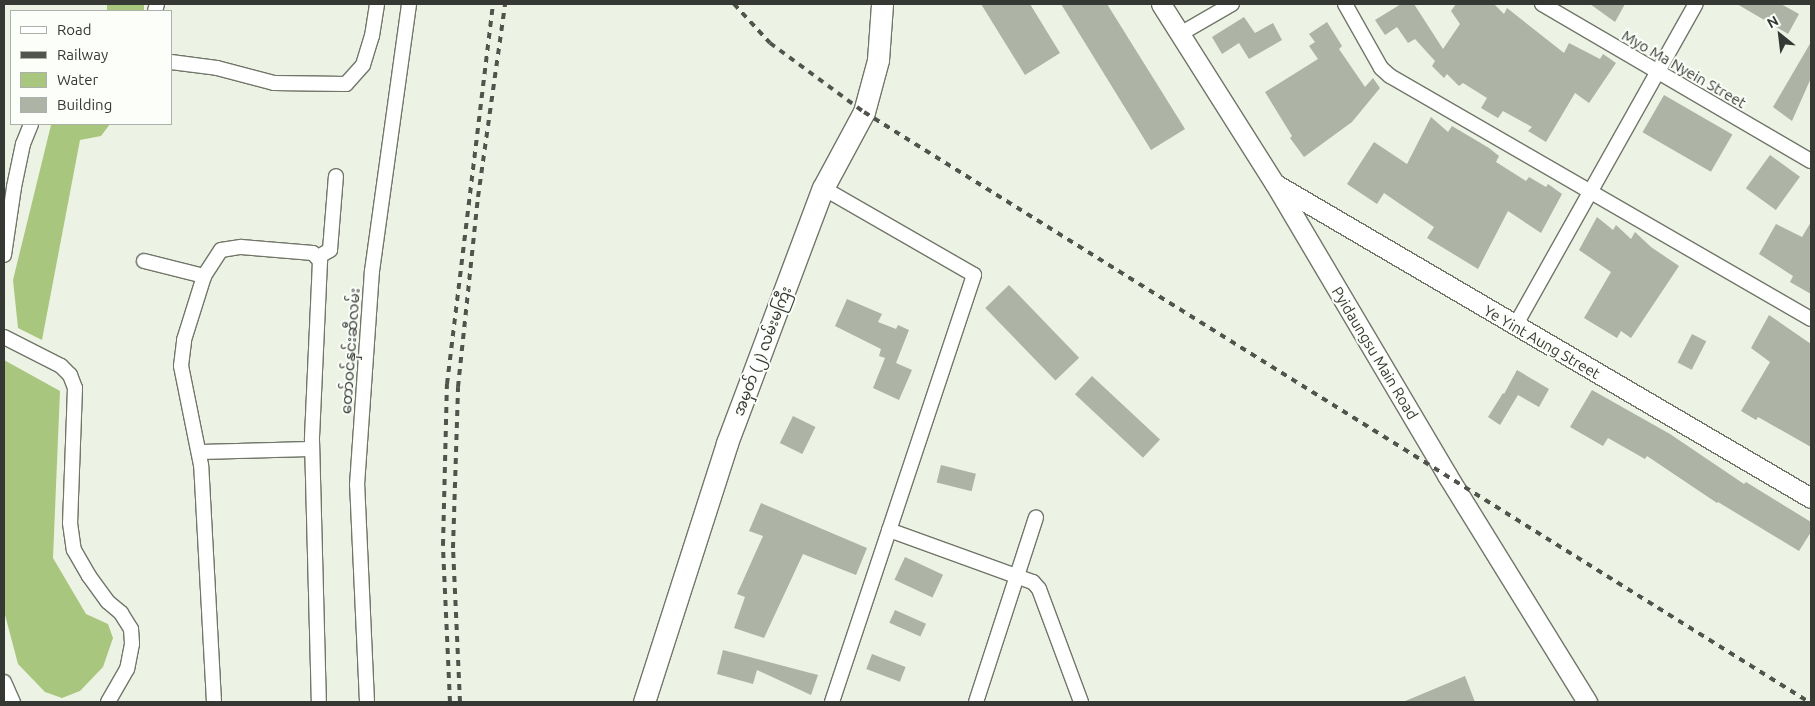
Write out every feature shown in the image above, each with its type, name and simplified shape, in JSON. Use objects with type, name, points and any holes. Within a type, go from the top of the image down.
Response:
[{"type":"main road","name":"အမှတ် (၂) လမ်းမကြီး","points":[[644,702],[727,443],[824,188],[864,112],[878,60],[882,4]]},
{"type":"main road","name":"Pyidaungsu Main Road","points":[[1161,4],[1274,184],[1447,475],[1587,702]]},
{"type":"main road","name":"Ye Yint Aung Street","points":[[1274,184],[1811,498]]},
{"type":"street","points":[[172,62],[217,68],[274,83],[346,84],[363,65],[372,36],[377,4]]},
{"type":"street","name":"တော်ဝင်နှင်းဆီလမ်း","points":[[367,702],[357,485],[372,272],[409,4]]},
{"type":"street","points":[[1180,34],[1232,4]]},
{"type":"street","points":[[1345,4],[1381,68],[1390,76],[1811,319]]},
{"type":"street","name":"Myo Ma Nyein Street","points":[[1542,4],[1656,72],[1811,160]]},
{"type":"street","points":[[1515,326],[1656,72],[1696,4]]},
{"type":"street","points":[[4,255],[14,187],[23,144],[31,125]]},
{"type":"street","points":[[318,257],[330,250],[336,176]]},
{"type":"street","points":[[824,188],[974,275],[832,702]]},
{"type":"street","points":[[214,702],[199,452],[181,366],[184,340],[204,276],[221,250],[241,247],[307,252],[318,257],[320,261],[312,449],[319,702]]},
{"type":"street","points":[[144,261],[204,276]]},
{"type":"street","points":[[4,337],[61,366],[70,375],[74,388],[70,523],[74,550],[89,576],[108,602],[121,613],[131,629],[132,644],[127,669],[108,702]]},
{"type":"street","points":[[199,452],[312,449]]},
{"type":"street","points":[[976,702],[1036,517]]},
{"type":"street","points":[[889,530],[1033,582],[1039,589],[1081,702]]},
{"type":"street","points":[[4,682],[13,702]]},
{"type":"water","points":[[107,4],[144,4],[144,10],[107,10]]},
{"type":"water","points":[[51,125],[109,125],[101,136],[80,140],[42,340],[18,328],[13,280]]},
{"type":"water","points":[[4,360],[60,391],[53,558],[86,614],[108,624],[113,638],[103,667],[80,691],[62,698],[45,692],[18,664],[4,611]]},
{"type":"building","points":[[981,4],[1030,4],[1060,53],[1025,75]]},
{"type":"building","points":[[1061,4],[1107,4],[1185,129],[1151,150]]},
{"type":"building","points":[[1401,4],[1414,4],[1443,49],[1460,24],[1451,11],[1456,4],[1494,4],[1504,14],[1507,8],[1564,53],[1569,43],[1600,59],[1603,54],[1616,63],[1589,103],[1575,93],[1546,142],[1528,131],[1532,127],[1503,111],[1498,118],[1481,108],[1487,98],[1463,83],[1459,86],[1447,74],[1444,78],[1432,66],[1435,61],[1415,39],[1408,43],[1397,27],[1385,35],[1375,20]]},
{"type":"building","points":[[1590,4],[1625,4],[1615,22]]},
{"type":"building","points":[[1737,4],[1781,4],[1799,14],[1788,34]]},
{"type":"building","points":[[1244,17],[1255,33],[1273,23],[1282,40],[1249,59],[1239,43],[1222,54],[1212,37]]},
{"type":"building","points":[[1327,22],[1342,46],[1339,49],[1365,87],[1373,78],[1380,88],[1352,122],[1304,157],[1290,138],[1292,136],[1265,92],[1318,59],[1309,46],[1315,42],[1309,34]]},
{"type":"building","points":[[1811,42],[1811,78],[1792,121],[1773,107]]},
{"type":"building","points":[[1664,95],[1732,134],[1711,172],[1642,132]]},
{"type":"building","points":[[1431,117],[1448,132],[1452,126],[1489,148],[1499,156],[1496,162],[1526,181],[1529,177],[1546,187],[1548,184],[1562,194],[1541,233],[1508,211],[1478,269],[1427,238],[1434,227],[1384,193],[1377,204],[1347,184],[1374,142],[1407,164]]},
{"type":"building","points":[[1770,155],[1800,177],[1776,210],[1746,188]]},
{"type":"building","points":[[1597,217],[1613,230],[1616,225],[1631,239],[1635,232],[1651,247],[1679,266],[1631,338],[1621,331],[1617,338],[1584,318],[1611,272],[1579,250]]},
{"type":"building","points":[[1811,222],[1811,294],[1790,282],[1793,276],[1759,254],[1776,224],[1802,237]]},
{"type":"building","points":[[1009,285],[1079,358],[1055,381],[985,308]]},
{"type":"building","points":[[847,299],[882,314],[878,322],[896,329],[898,325],[909,330],[896,363],[912,370],[899,400],[873,388],[885,358],[879,356],[881,349],[835,326]]},
{"type":"building","points":[[1769,315],[1811,344],[1811,447],[1758,417],[1756,420],[1741,411],[1770,362],[1751,348]]},
{"type":"building","points":[[1692,334],[1706,341],[1692,370],[1677,363]]},
{"type":"building","points":[[1517,370],[1549,389],[1539,407],[1518,395],[1500,425],[1488,417],[1504,394]]},
{"type":"building","points":[[1092,376],[1160,439],[1143,458],[1075,394]]},
{"type":"building","points":[[1592,390],[1670,434],[1744,484],[1746,482],[1811,522],[1811,532],[1799,551],[1717,503],[1647,456],[1645,459],[1608,438],[1603,446],[1570,427]]},
{"type":"building","points":[[793,416],[815,427],[802,454],[780,443]]},
{"type":"building","points":[[941,465],[976,474],[972,491],[937,482]]},
{"type":"building","points":[[761,503],[867,548],[856,575],[803,554],[764,638],[734,628],[745,597],[737,594],[763,536],[749,531]]},
{"type":"building","points":[[905,557],[943,575],[932,597],[894,580]]},
{"type":"building","points":[[895,610],[926,624],[920,637],[889,623]]},
{"type":"building","points":[[723,650],[818,675],[811,695],[757,670],[753,684],[717,674]]},
{"type":"building","points":[[872,654],[906,667],[900,682],[866,669]]},
{"type":"building","points":[[1465,676],[1475,702],[1403,702]]},
{"type":"railway","points":[[450,702],[443,545],[447,384],[493,4]]},
{"type":"railway","points":[[460,702],[453,548],[458,387],[478,197],[505,4]]},
{"type":"railway","points":[[734,4],[770,43],[864,112],[1809,702]]}]
